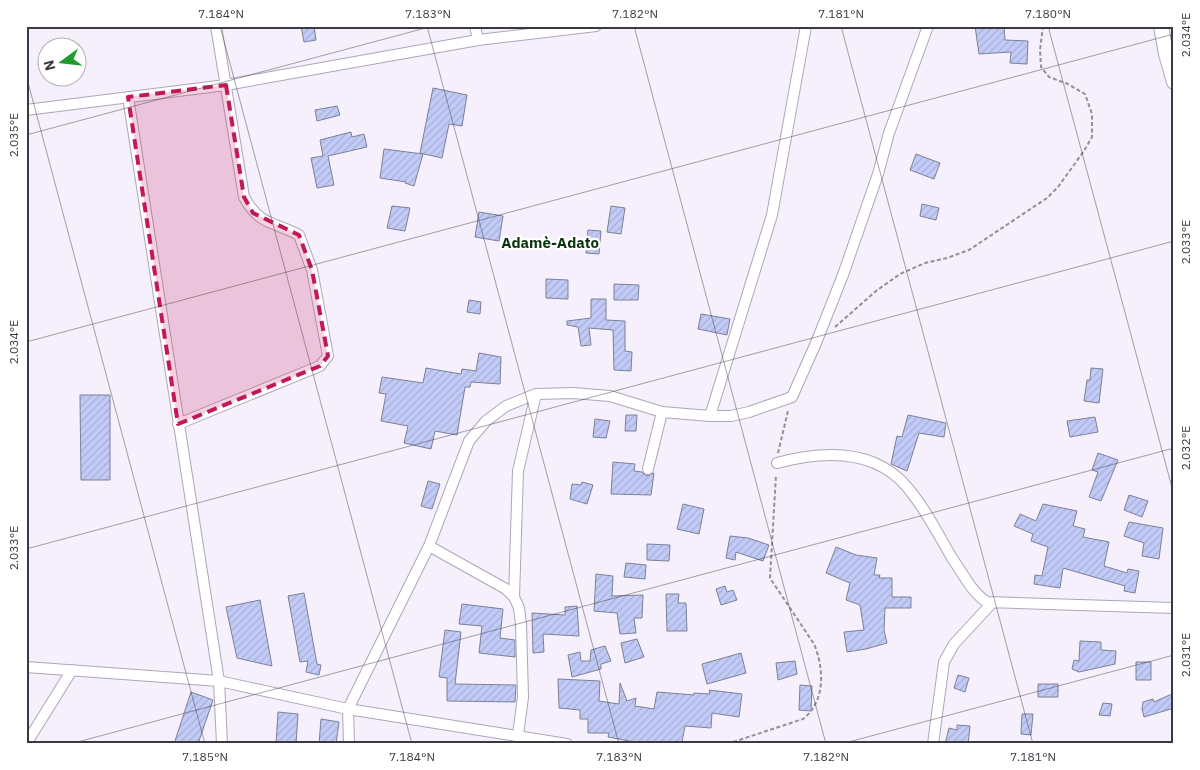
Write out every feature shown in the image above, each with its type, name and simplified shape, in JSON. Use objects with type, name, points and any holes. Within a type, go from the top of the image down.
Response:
[{"type":"street","points":[[178,424],[320,366],[328,356],[312,270],[299,235],[266,222],[253,213],[244,197],[216,26]]},
{"type":"street","points":[[475,26],[478,40]]},
{"type":"street","points":[[26,110],[226,85],[478,40],[596,26]]},
{"type":"street","points":[[710,416],[772,215],[806,26]]},
{"type":"street","points":[[349,744],[348,709],[429,546],[469,441],[486,421],[506,406],[536,394],[573,392],[610,396],[662,412],[710,416],[731,416],[749,412],[792,397],[816,343],[872,193],[889,133],[928,26]]},
{"type":"street","points":[[1161,26],[1174,82]]},
{"type":"street","points":[[128,97],[219,681],[222,744]]},
{"type":"street","points":[[514,597],[514,534],[518,471],[536,394]]},
{"type":"street","points":[[648,469],[662,412]]},
{"type":"street","points":[[777,463],[807,455],[838,453],[866,459],[888,471],[907,486],[966,580],[982,599],[992,603],[1174,608]]},
{"type":"street","points":[[429,546],[506,589],[514,597],[519,608],[521,624],[523,697],[518,735]]},
{"type":"street","points":[[934,744],[944,662],[954,644],[992,603]]},
{"type":"street","points":[[26,667],[219,681],[348,709],[567,744]]},
{"type":"street","points":[[26,744],[72,670]]},
{"type":"path","points":[[816,343],[876,291],[900,274],[924,263],[947,258],[969,250],[1047,198],[1058,187],[1079,158],[1092,137],[1092,114],[1085,94],[1068,84],[1049,77],[1041,67],[1040,50],[1043,26]]},
{"type":"path","points":[[727,744],[803,718],[812,712],[818,702],[821,685],[821,667],[814,644],[770,578],[777,463],[783,426],[792,397]]},
{"type":"highlighted area","points":[[226,85],[244,197],[253,213],[299,235],[312,270],[328,356],[320,366],[178,424],[128,97]]},
{"type":"building","points":[[301,26],[314,26],[316,40],[304,42]]},
{"type":"building","points":[[975,26],[1004,26],[1005,40],[1028,41],[1027,64],[1010,63],[1011,52],[979,54]]},
{"type":"building","points":[[433,88],[467,95],[462,126],[449,124],[442,158],[420,153]]},
{"type":"building","points":[[337,106],[340,115],[317,121],[315,110]]},
{"type":"building","points":[[351,132],[352,137],[364,134],[367,147],[328,156],[334,185],[317,188],[311,158],[323,156],[320,140]]},
{"type":"building","points":[[384,149],[423,154],[414,186],[406,182],[380,178]]},
{"type":"building","points":[[916,154],[940,163],[934,179],[910,170]]},
{"type":"building","points":[[922,204],[939,208],[936,220],[920,216]]},
{"type":"building","points":[[392,206],[410,208],[405,231],[387,228]]},
{"type":"building","points":[[611,206],[625,208],[621,234],[607,232]]},
{"type":"building","points":[[479,212],[503,216],[499,241],[475,237]]},
{"type":"building","points":[[588,230],[601,231],[599,254],[586,253]]},
{"type":"building","points":[[546,279],[568,280],[568,299],[546,298]]},
{"type":"building","points":[[614,284],[639,285],[638,300],[614,300]]},
{"type":"building","points":[[591,299],[606,299],[606,320],[625,321],[625,351],[632,352],[631,371],[614,370],[613,330],[589,328],[591,345],[581,346],[578,327],[567,325],[567,321],[591,318]]},
{"type":"building","points":[[469,300],[481,302],[480,314],[467,312]]},
{"type":"building","points":[[701,314],[730,319],[727,335],[698,329]]},
{"type":"building","points":[[479,353],[501,357],[500,384],[471,382],[470,387],[465,387],[457,435],[435,431],[431,449],[404,443],[408,426],[381,421],[386,394],[379,393],[382,377],[423,383],[426,368],[461,374],[462,369],[476,371]]},
{"type":"building","points":[[1091,368],[1103,369],[1099,403],[1084,401],[1087,380],[1090,380]]},
{"type":"building","points":[[80,395],[110,395],[110,480],[81,480]]},
{"type":"building","points":[[626,415],[637,415],[636,431],[625,431]]},
{"type":"building","points":[[908,415],[946,423],[944,437],[919,433],[907,471],[891,464],[897,436],[902,437]]},
{"type":"building","points":[[1095,417],[1098,432],[1070,437],[1067,421]]},
{"type":"building","points":[[595,419],[610,421],[606,438],[593,437]]},
{"type":"building","points":[[1098,453],[1118,460],[1101,501],[1089,497],[1098,472],[1092,470]]},
{"type":"building","points":[[613,462],[635,464],[634,471],[642,472],[646,476],[654,473],[651,495],[611,494]]},
{"type":"building","points":[[428,481],[440,484],[432,509],[421,506]]},
{"type":"building","points":[[582,482],[593,485],[587,504],[570,499],[572,484],[581,485]]},
{"type":"building","points":[[1129,495],[1148,501],[1142,517],[1124,510]]},
{"type":"building","points":[[683,504],[704,509],[699,534],[677,529]]},
{"type":"building","points":[[1043,504],[1077,511],[1073,526],[1085,529],[1083,537],[1109,542],[1104,566],[1127,573],[1128,569],[1139,571],[1135,593],[1124,591],[1125,586],[1063,568],[1060,588],[1034,584],[1035,575],[1042,576],[1048,547],[1031,541],[1033,534],[1014,526],[1020,514],[1036,521]]},
{"type":"building","points":[[1129,522],[1163,528],[1159,559],[1142,556],[1144,543],[1124,536]]},
{"type":"building","points":[[730,536],[748,538],[769,545],[763,561],[736,552],[735,560],[726,558]]},
{"type":"building","points":[[647,544],[670,545],[669,561],[647,560]]},
{"type":"building","points":[[836,547],[856,555],[877,558],[874,575],[880,575],[879,578],[892,578],[892,597],[911,597],[911,608],[885,608],[884,630],[887,643],[847,652],[844,632],[864,630],[860,605],[846,600],[850,583],[826,573]]},
{"type":"building","points":[[626,563],[646,565],[645,579],[624,577]]},
{"type":"building","points":[[596,574],[613,576],[612,596],[643,595],[642,618],[634,618],[636,633],[620,634],[617,613],[594,611]]},
{"type":"building","points":[[725,586],[727,592],[733,590],[737,600],[721,605],[716,589]]},
{"type":"building","points":[[304,593],[317,664],[321,665],[319,675],[306,672],[308,661],[300,662],[288,596]]},
{"type":"building","points":[[666,594],[679,594],[678,603],[686,603],[687,631],[667,631]]},
{"type":"building","points":[[260,600],[272,666],[237,658],[226,607]]},
{"type":"building","points":[[462,604],[503,609],[500,638],[515,640],[515,657],[479,653],[482,626],[459,624]]},
{"type":"building","points":[[577,606],[579,636],[543,634],[544,652],[533,653],[532,613],[565,615],[565,607]]},
{"type":"building","points":[[445,630],[461,632],[455,684],[516,685],[515,702],[447,701],[447,678],[439,677]]},
{"type":"building","points":[[637,639],[644,657],[625,663],[621,643]]},
{"type":"building","points":[[1080,641],[1101,642],[1101,650],[1116,651],[1115,664],[1079,672],[1072,669],[1074,660],[1079,661]]},
{"type":"building","points":[[605,646],[611,661],[601,664],[601,669],[572,677],[568,655],[580,652],[581,661],[590,661],[591,650]]},
{"type":"building","points":[[741,653],[746,673],[707,684],[702,664]]},
{"type":"building","points":[[795,661],[797,674],[778,680],[776,663]]},
{"type":"building","points":[[1136,662],[1151,662],[1151,680],[1136,680]]},
{"type":"building","points":[[958,675],[969,678],[965,692],[954,688]]},
{"type":"building","points":[[558,679],[600,681],[599,701],[619,704],[620,683],[627,701],[636,698],[635,706],[654,709],[657,692],[694,695],[694,693],[710,694],[709,690],[742,694],[739,717],[712,713],[711,728],[685,726],[682,742],[645,744],[608,737],[609,733],[588,733],[588,719],[580,719],[580,710],[559,708]]},
{"type":"building","points":[[1038,684],[1058,684],[1058,697],[1038,697]]},
{"type":"building","points":[[800,685],[812,686],[811,711],[799,710]]},
{"type":"building","points":[[191,692],[213,700],[198,744],[174,744]]},
{"type":"building","points":[[1174,693],[1174,708],[1144,717],[1143,702],[1153,699],[1154,702]]},
{"type":"building","points":[[1103,703],[1112,704],[1110,716],[1099,715]]},
{"type":"building","points":[[278,712],[298,714],[296,744],[276,744]]},
{"type":"building","points":[[1022,714],[1033,714],[1031,735],[1021,734]]},
{"type":"building","points":[[321,719],[339,722],[336,744],[319,744]]},
{"type":"building","points":[[957,725],[970,726],[968,744],[945,744],[949,728],[957,730]]},
{"type":"district","name":"Adamè-Adato","points":[[550,242]]}]
